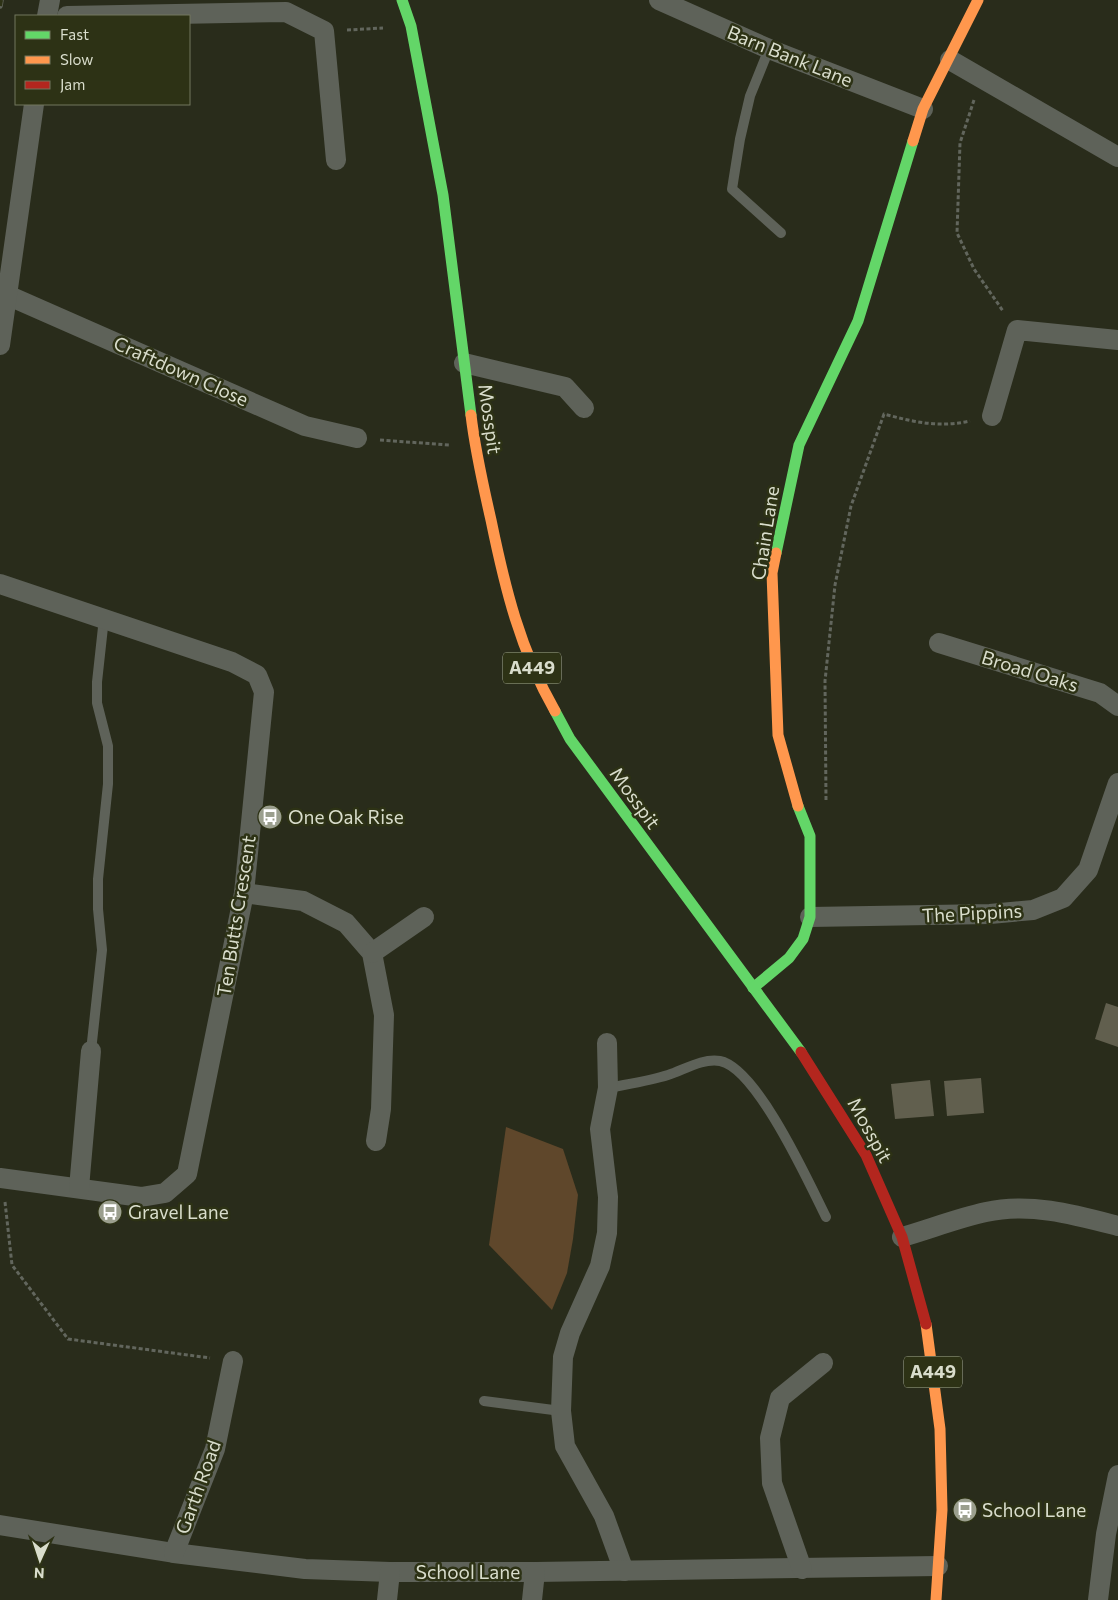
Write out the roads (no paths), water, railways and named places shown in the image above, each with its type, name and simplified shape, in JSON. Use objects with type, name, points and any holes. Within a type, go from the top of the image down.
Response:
[{"type":"main road","name":"Mosspit","points":[[402,0],[410,26],[443,194],[475,447],[502,574],[526,655],[570,739],[752,988],[786,1030],[842,1114],[866,1155],[902,1237],[929,1335],[940,1429],[942,1495],[938,1566]]},
{"type":"main road","name":"Chain Lane","points":[[752,988],[789,958],[803,939],[810,917],[810,836],[796,802],[778,735],[772,573],[799,445],[858,322],[923,109],[950,60],[978,0]]},
{"type":"main road","name":"A449","points":[[936,1600],[938,1566]]},
{"type":"street","points":[[47,15],[50,0]]},
{"type":"street","name":"Barn Bank Lane","points":[[659,0],[769,49],[923,109]]},
{"type":"street","points":[[122,15],[286,12],[324,31],[336,160]]},
{"type":"street","points":[[950,60],[1118,157]]},
{"type":"street","points":[[0,344],[34,105]]},
{"type":"street","name":"Craftdown Close","points":[[7,295],[305,426],[357,438]]},
{"type":"street","points":[[992,416],[1017,330],[1118,340]]},
{"type":"street","points":[[464,363],[565,387],[584,408]]},
{"type":"street","name":"Ten Butts Crescent","points":[[0,584],[232,662],[257,675],[264,692],[244,893],[187,1174],[165,1193],[149,1196],[1,1178]]},
{"type":"street","name":"Broad Oaks","points":[[939,643],[1100,693],[1118,706]]},
{"type":"street","name":"The Pippins","points":[[810,917],[990,914],[1033,910],[1063,898],[1088,870],[1118,783]]},
{"type":"street","points":[[244,893],[303,901],[346,923],[372,952],[384,1015],[381,1109],[376,1141]]},
{"type":"street","points":[[372,952],[424,917]]},
{"type":"street","points":[[607,1043],[608,1088],[600,1129],[608,1197],[607,1232],[600,1266],[570,1333],[563,1357],[561,1411],[566,1446],[604,1516],[624,1571]]},
{"type":"street","points":[[79,1188],[91,1050]]},
{"type":"street","points":[[902,1237],[988,1211],[1025,1209],[1061,1212],[1118,1226]]},
{"type":"street","name":"Garth Road","points":[[174,1552],[215,1449],[233,1361]]},
{"type":"street","points":[[802,1568],[772,1483],[770,1438],[780,1398],[823,1363]]},
{"type":"street","points":[[1098,1600],[1106,1534],[1118,1475]]},
{"type":"street","name":"School Lane","points":[[0,1525],[174,1552],[305,1569],[390,1572],[535,1572],[938,1566]]},
{"type":"street","points":[[387,1600],[390,1572]]},
{"type":"street","points":[[532,1600],[535,1572]]},
{"type":"lane","points":[[769,49],[750,96],[740,139],[732,189],[781,233]]},
{"type":"lane","points":[[91,1050],[102,950],[98,909],[98,879],[108,784],[108,746],[97,703],[97,682],[104,618]]},
{"type":"lane","points":[[608,1088],[670,1074],[692,1065],[719,1061],[737,1069],[755,1091],[788,1141],[826,1217]]},
{"type":"lane","points":[[484,1401],[561,1411]]},
{"type":"railway","points":[[0,6],[1,0]]},
{"type":"place","name":"One Oak Rise","points":[[270,817]]},
{"type":"place","name":"Gravel Lane","points":[[110,1212]]},
{"type":"place","name":"School Lane","points":[[965,1510]]}]
